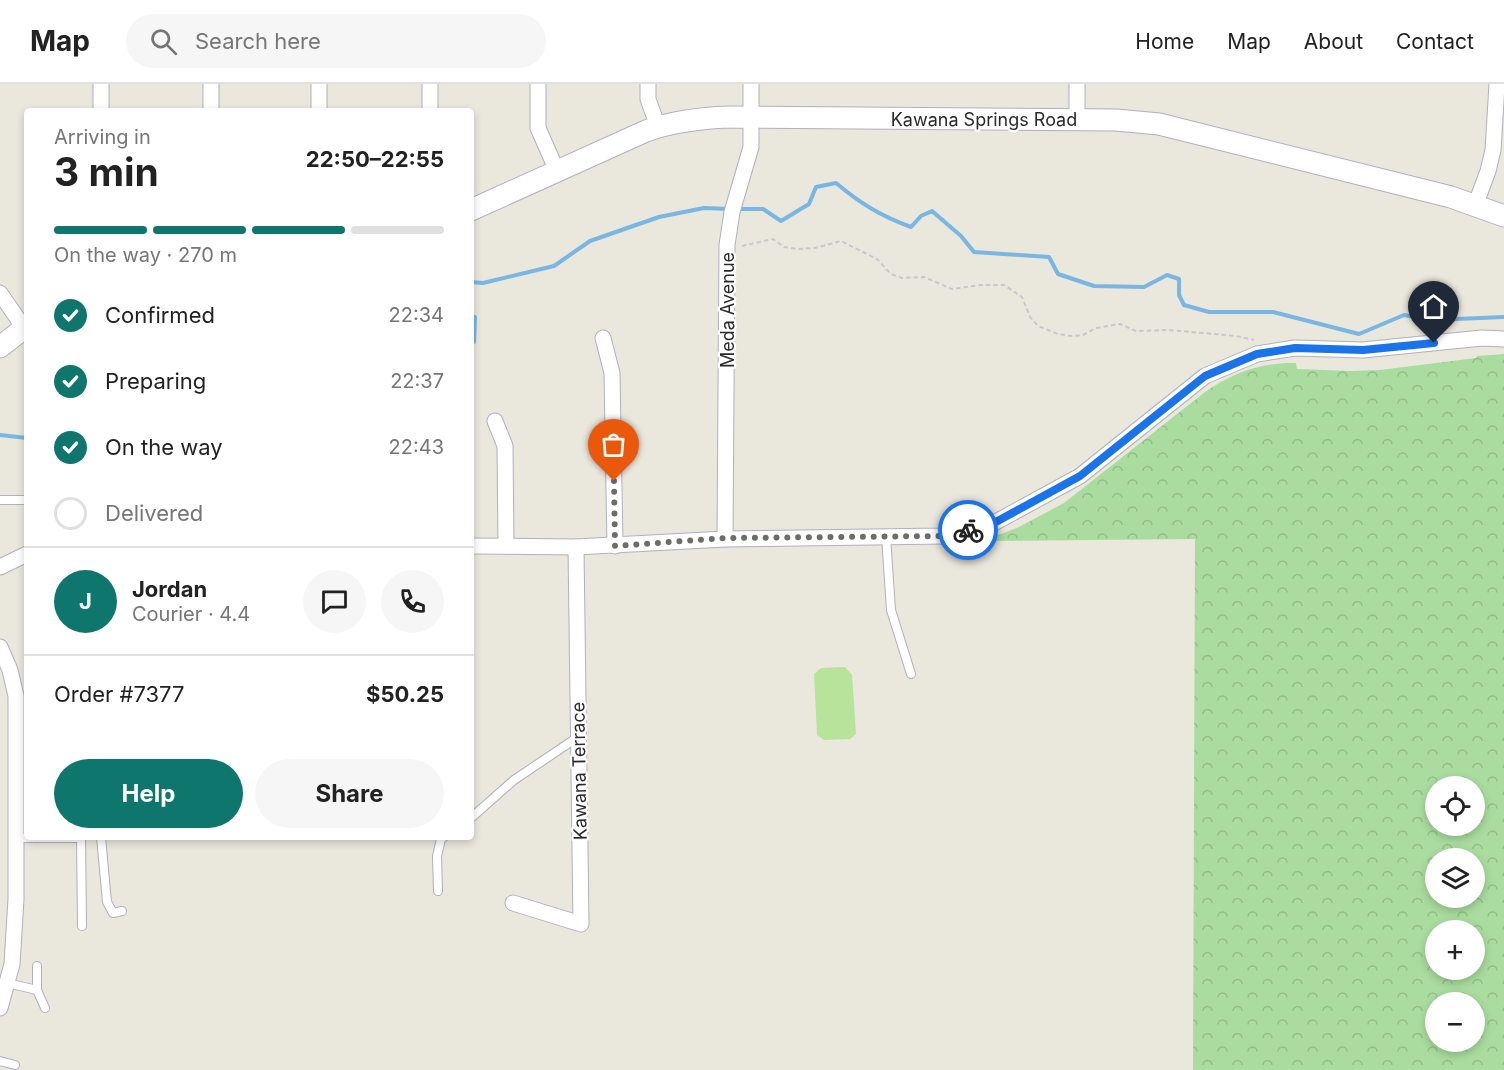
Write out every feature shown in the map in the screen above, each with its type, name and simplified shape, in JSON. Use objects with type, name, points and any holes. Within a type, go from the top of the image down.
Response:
[{"type":"street","points":[[101,84],[101,108]]},
{"type":"street","points":[[211,84],[211,108]]},
{"type":"street","points":[[319,84],[319,108]]},
{"type":"street","points":[[430,84],[430,108]]},
{"type":"street","points":[[538,84],[538,128],[557,171]]},
{"type":"street","points":[[648,84],[648,99],[658,127]]},
{"type":"street","name":"Meda Avenue","points":[[725,538],[728,238],[751,147],[751,84]]},
{"type":"street","points":[[1077,84],[1077,120]]},
{"type":"street","points":[[1475,206],[1493,150],[1500,86]]},
{"type":"street","name":"Kawana Springs Road","points":[[474,209],[674,121],[699,118],[1116,120],[1159,124],[1451,197],[1504,216]]},
{"type":"street","points":[[0,293],[24,326]]},
{"type":"street","points":[[0,347],[24,328]]},
{"type":"street","points":[[603,338],[612,374],[615,546]]},
{"type":"street","points":[[474,546],[576,547],[725,538],[944,536],[994,523],[1080,476],[1205,376],[1257,354],[1295,348],[1363,350],[1482,338],[1504,339]]},
{"type":"street","points":[[495,421],[505,446],[506,546]]},
{"type":"street","name":"Kawana Terrace","points":[[513,903],[581,924],[576,547]]},
{"type":"street","points":[[0,567],[24,555]]},
{"type":"street","points":[[0,647],[5,671],[21,696],[21,780],[16,838],[16,899],[12,964],[0,1008]]},
{"type":"lane","points":[[0,500],[24,500]]},
{"type":"lane","points":[[886,536],[891,610],[911,674]]},
{"type":"lane","points":[[474,815],[514,780],[579,736]]},
{"type":"lane","points":[[16,838],[24,838]]},
{"type":"lane","points":[[81,840],[82,926]]},
{"type":"lane","points":[[101,840],[107,902],[113,913],[122,910]]},
{"type":"lane","points":[[438,891],[436,856],[441,840]]},
{"type":"lane","points":[[37,966],[37,990],[45,1008]]},
{"type":"lane","points":[[7,983],[37,990]]},
{"type":"lane","points":[[0,1061],[15,1065]]},
{"type":"path","points":[[728,238],[740,247],[772,239],[784,247],[797,249],[815,248],[841,241],[877,259],[891,274],[902,278],[924,277],[952,289],[980,285],[1004,285],[1022,297],[1030,317],[1038,326],[1047,331],[1071,336],[1083,335],[1109,324],[1120,324],[1136,331],[1169,330],[1236,336],[1256,341]]},
{"type":"green space","points":[[1504,354],[1504,1070],[1193,1070],[1195,539],[982,541],[1019,527],[1064,503],[1205,392],[1237,374],[1271,364],[1283,363],[1296,363],[1297,369],[1351,371],[1380,370],[1476,358],[1477,356]]},
{"type":"green space","points":[[845,667],[852,675],[856,734],[850,739],[824,740],[817,735],[814,674],[821,668]]},
{"type":"waterway","points":[[738,209],[763,209],[781,221],[809,204],[816,187],[836,183],[872,209],[900,223],[911,227],[921,216],[932,211],[961,236],[974,252],[1049,257],[1058,274],[1094,286],[1144,287],[1167,275],[1179,279],[1179,295],[1184,305],[1209,312],[1273,312],[1359,334],[1404,315],[1432,320],[1504,317]]},
{"type":"waterway","points":[[474,282],[483,283],[554,266],[590,241],[659,217],[704,208],[730,209]]},
{"type":"waterway","points":[[474,316],[474,342]]},
{"type":"waterway","points":[[0,435],[24,438]]},
{"type":"way so far","points":[[614,481],[615,546],[725,538],[944,536],[968,530]]},
{"type":"route","points":[[968,530],[994,523],[1080,476],[1205,376],[1257,354],[1295,348],[1363,350],[1434,343]]}]
